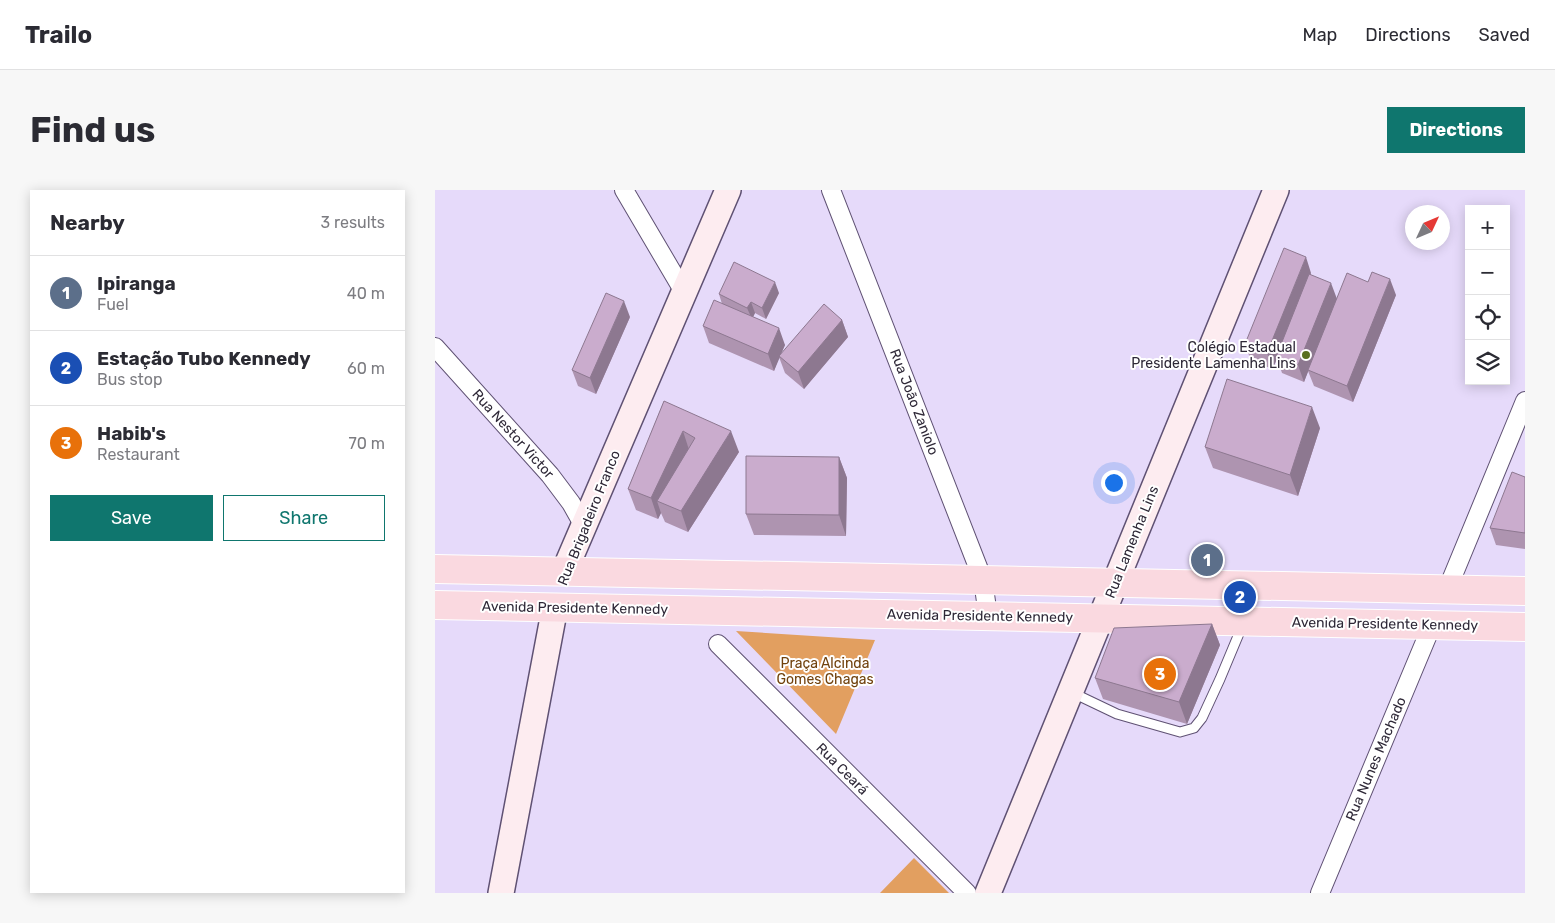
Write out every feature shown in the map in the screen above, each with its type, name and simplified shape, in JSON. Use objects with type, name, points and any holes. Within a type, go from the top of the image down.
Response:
[{"type":"main road","name":"Rua Brigadeiro Franco","points":[[501,893],[555,607],[564,572],[728,190]]},
{"type":"main road","name":"Rua Lamenha Lins","points":[[988,893],[1276,190]]},
{"type":"main road","points":[[435,569],[1525,591]]},
{"type":"main road","name":"Avenida Presidente Kennedy","points":[[435,605],[1525,627]]},
{"type":"street","points":[[624,190],[684,292]]},
{"type":"street","name":"Rua João Zaniolo","points":[[831,190],[983,580],[988,616]]},
{"type":"street","name":"Rua Nestor Victor","points":[[435,348],[550,475],[571,503],[584,526]]},
{"type":"street","points":[[1447,590],[1525,401]]},
{"type":"street","name":"Rua Nunes Machado","points":[[1320,893],[1432,625]]},
{"type":"street","name":"Rua Ceará","points":[[718,644],[967,893]]},
{"type":"lane","points":[[1071,692],[1117,714],[1180,732],[1195,728],[1202,718],[1244,622]]},
{"type":"green space","name":"Praça Alcinda Gomes Chagas","points":[[736,631],[875,640],[836,734]]},
{"type":"green space","points":[[914,858],[949,893],[880,893]]},
{"type":"building","points":[[1284,248],[1306,257],[1267,353],[1245,344]]},
{"type":"building","points":[[734,262],[775,282],[762,308],[751,302],[747,308],[719,294]]},
{"type":"building","points":[[1372,272],[1390,279],[1347,386],[1308,370],[1347,273],[1368,282]]},
{"type":"building","points":[[1309,274],[1331,283],[1298,365],[1276,357]]},
{"type":"building","points":[[606,293],[624,301],[590,378],[572,370]]},
{"type":"building","points":[[714,300],[779,328],[768,354],[703,326]]},
{"type":"building","points":[[824,304],[842,320],[798,372],[779,356]]},
{"type":"building","points":[[1227,379],[1312,407],[1290,475],[1205,447]]},
{"type":"building","points":[[664,401],[731,431],[681,511],[657,501],[695,438],[683,431],[651,498],[628,489]]},
{"type":"building","points":[[746,456],[839,457],[839,515],[746,514]]},
{"type":"building","points":[[1512,472],[1525,477],[1525,533],[1490,528]]},
{"type":"building","points":[[1212,624],[1179,702],[1095,678],[1114,628]]},
{"type":"place","name":"Colégio Estadual Presidente Lamenha Lins","points":[[1306,355]]},
{"type":"place","name":"Ipiranga","points":[[1207,560]]},
{"type":"place","name":"Estação Tubo Kennedy","points":[[1240,597]]},
{"type":"place","name":"Habib's","points":[[1160,674]]}]
